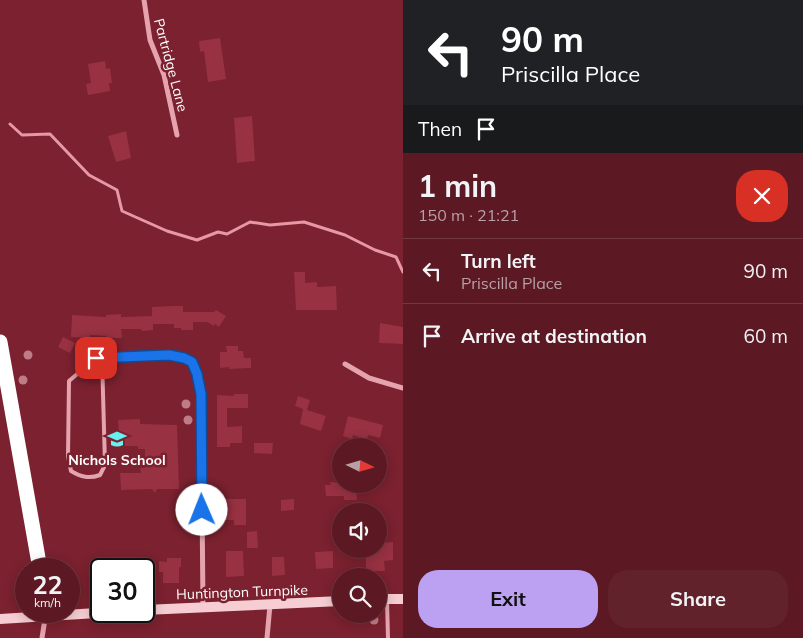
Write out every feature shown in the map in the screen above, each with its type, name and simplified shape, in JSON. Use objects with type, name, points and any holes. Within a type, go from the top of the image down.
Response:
[{"type":"highway","points":[[0,342],[38,558]]},
{"type":"main road","points":[[387,599],[403,599]]},
{"type":"main road","name":"Huntington Turnpike","points":[[155,609],[332,602]]},
{"type":"main road","points":[[0,619],[15,617]]},
{"type":"street","name":"Partridge Lane","points":[[144,0],[150,40],[164,75],[177,135]]},
{"type":"street","points":[[96,358],[169,355],[192,362],[197,374],[201,394],[203,607]]},
{"type":"street","points":[[345,364],[369,378],[403,388]]},
{"type":"street","points":[[266,638],[270,605]]},
{"type":"street","points":[[42,638],[44,623]]},
{"type":"lane","points":[[96,358],[69,381],[68,391],[68,456],[71,471],[79,476],[91,478],[100,475],[105,465],[102,357]]},
{"type":"lane","points":[[386,623],[388,638]]},
{"type":"building","points":[[220,38],[226,79],[208,82],[204,51],[200,52],[199,41]]},
{"type":"building","points":[[105,61],[106,69],[110,68],[112,83],[109,83],[110,91],[88,95],[86,84],[91,83],[88,64]]},
{"type":"building","points":[[252,116],[255,161],[237,163],[234,118]]},
{"type":"building","points":[[126,131],[131,158],[116,162],[108,136]]},
{"type":"building","points":[[294,272],[305,272],[305,283],[317,282],[317,287],[336,286],[337,310],[296,310]]},
{"type":"building","points":[[183,306],[183,312],[214,312],[216,310],[226,316],[219,327],[207,322],[193,322],[193,330],[181,330],[181,328],[174,328],[174,324],[153,324],[153,330],[121,329],[122,338],[90,335],[90,338],[71,337],[72,315],[106,317],[106,315],[121,314],[121,317],[152,316],[152,307]]},
{"type":"building","points":[[380,323],[403,327],[403,344],[379,343]]},
{"type":"building","points":[[63,337],[75,343],[70,353],[58,347]]},
{"type":"building","points":[[226,346],[238,346],[238,351],[243,351],[244,358],[251,358],[251,368],[220,368],[220,352],[227,352]]},
{"type":"building","points":[[234,394],[248,394],[248,408],[227,408],[227,427],[242,426],[242,443],[230,443],[230,447],[217,447],[217,395],[234,396]]},
{"type":"building","points":[[298,396],[310,400],[307,410],[326,416],[321,431],[300,424],[303,409],[295,406]]},
{"type":"building","points":[[348,416],[383,425],[380,438],[368,435],[367,438],[353,435],[352,438],[343,436]]},
{"type":"building","points":[[140,419],[140,424],[177,425],[179,489],[157,489],[155,493],[152,489],[121,490],[120,473],[141,473],[140,468],[145,468],[145,449],[138,449],[138,446],[124,446],[124,436],[119,436],[118,420]]},
{"type":"building","points":[[254,443],[273,443],[272,454],[254,453]]},
{"type":"building","points":[[330,482],[332,482],[332,493],[357,493],[357,500],[344,500],[344,496],[326,496],[325,485],[331,485]]},
{"type":"building","points":[[221,499],[246,499],[246,525],[234,525],[234,520],[222,520]]},
{"type":"building","points":[[294,499],[294,510],[281,511],[281,500]]},
{"type":"building","points":[[257,531],[258,548],[247,548],[247,532]]},
{"type":"building","points":[[387,542],[393,542],[393,560],[384,561],[385,568],[366,568],[366,558],[387,558]]},
{"type":"building","points":[[226,551],[243,551],[244,576],[226,577]]},
{"type":"building","points":[[332,551],[333,568],[316,569],[315,552]]},
{"type":"building","points":[[272,557],[284,557],[285,575],[272,576]]},
{"type":"building","points":[[167,558],[181,558],[179,583],[163,583],[163,572],[159,572],[159,561],[167,562]]},
{"type":"waterway","points":[[10,124],[22,135],[50,134],[89,175],[117,190],[122,211],[167,231],[197,240],[218,232],[227,234],[250,222],[270,225],[304,222],[345,235],[375,250],[396,257],[403,272]]},
{"type":"place","name":"Nichols School","points":[[117,439]]},
{"type":"route","points":[[96,358],[169,355],[192,362],[197,374],[201,394],[202,510]]}]
